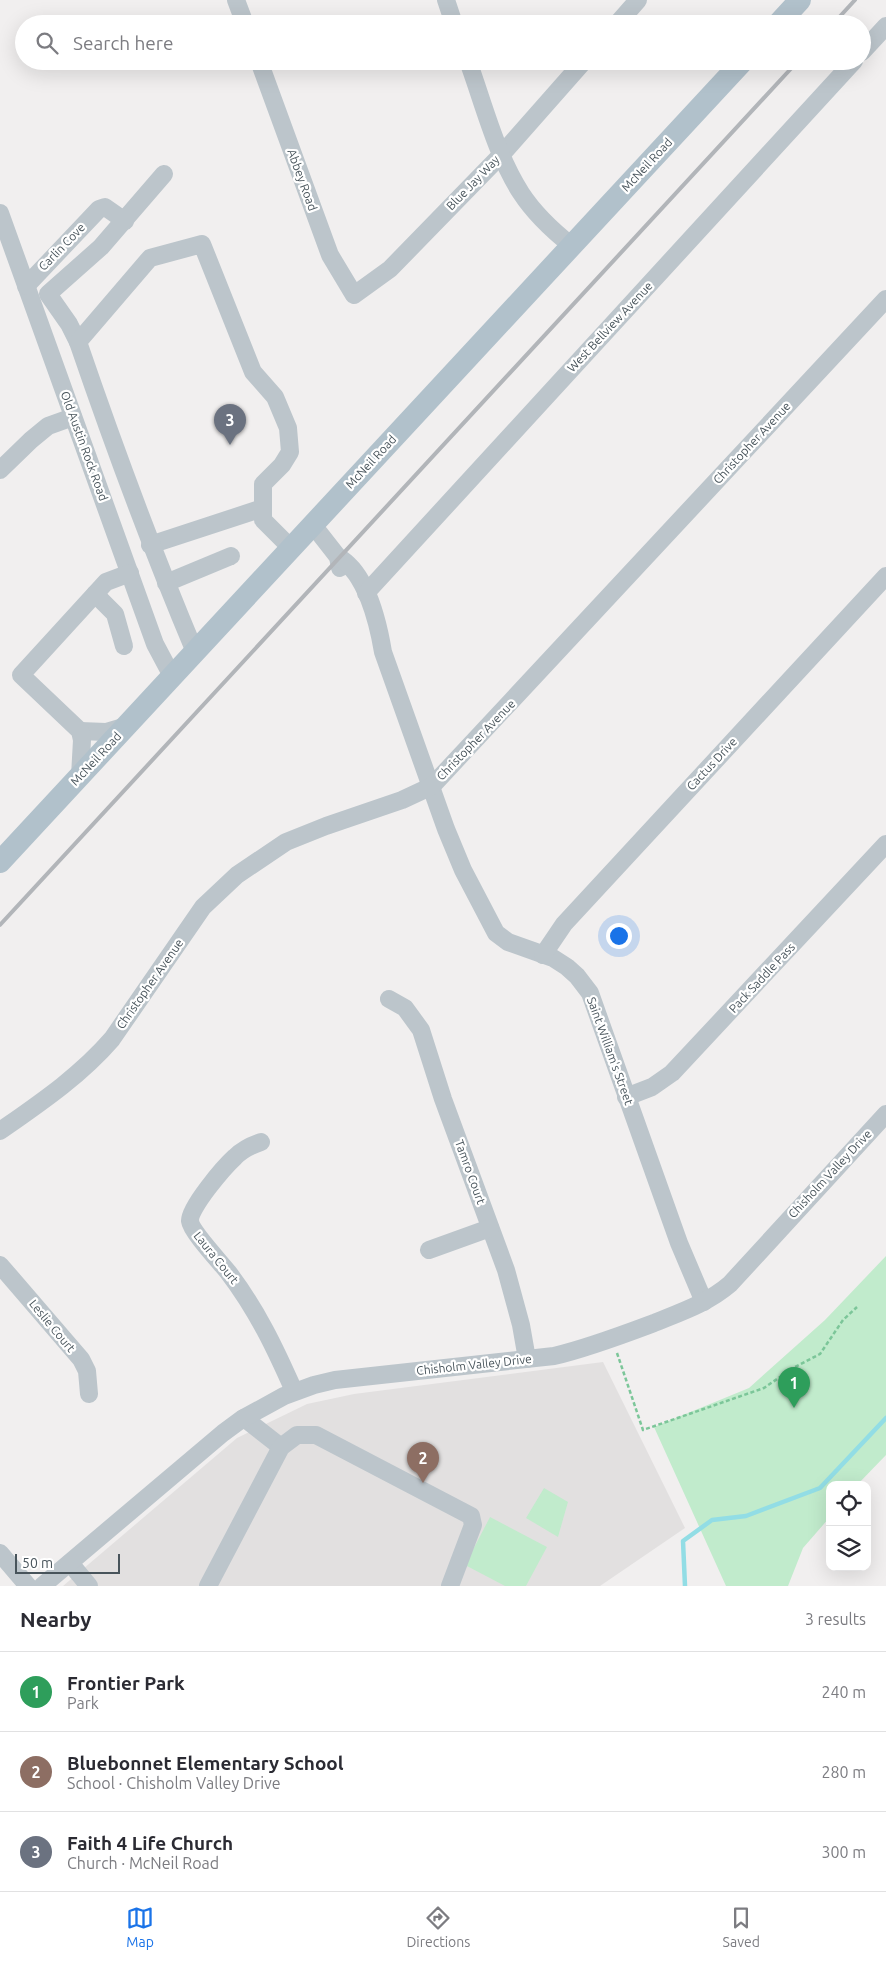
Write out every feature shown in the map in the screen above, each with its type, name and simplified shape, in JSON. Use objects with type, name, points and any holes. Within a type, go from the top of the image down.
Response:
[{"type":"main road","points":[[786,15],[800,0]]},
{"type":"main road","name":"McNeil Road","points":[[0,862],[735,70]]},
{"type":"street","points":[[236,0],[242,15]]},
{"type":"street","points":[[446,0],[451,15]]},
{"type":"street","points":[[625,15],[638,0]]},
{"type":"street","points":[[871,42],[886,26]]},
{"type":"street","name":"Abbey Road","points":[[262,70],[330,255],[354,296]]},
{"type":"street","points":[[471,70],[502,154],[522,195],[552,228],[572,246]]},
{"type":"street","name":"Blue Jay Way","points":[[354,296],[390,269],[502,154],[576,70]]},
{"type":"street","name":"West Bellview Avenue","points":[[366,593],[846,70]]},
{"type":"street","points":[[48,294],[101,247],[164,174]]},
{"type":"street","name":"Carlin Cove","points":[[28,291],[99,209],[105,207],[125,221]]},
{"type":"street","name":"Old Austin Rock Road","points":[[0,213],[155,644],[172,676]]},
{"type":"street","points":[[78,342],[150,258],[202,244],[253,372],[275,397],[288,428],[290,452],[282,464],[263,484],[263,520],[291,548]]},
{"type":"street","points":[[28,291],[48,294],[70,324],[150,545],[195,652]]},
{"type":"street","name":"Christopher Avenue","points":[[0,1131],[63,1087],[97,1056],[112,1039],[203,907],[237,875],[286,842],[402,800],[432,786],[886,299]]},
{"type":"street","points":[[0,470],[48,426],[74,417]]},
{"type":"street","points":[[150,545],[263,508]]},
{"type":"street","name":"Saint William's Street","points":[[313,525],[338,557],[347,562],[352,568],[366,593],[379,625],[383,652],[446,829],[463,870],[496,933],[519,948],[543,955],[567,967],[590,992],[679,1243],[704,1302]]},
{"type":"street","points":[[352,568],[372,569],[402,553]]},
{"type":"street","points":[[166,583],[231,556]]},
{"type":"street","name":"Saint William's Street","points":[[338,557],[340,569],[347,575],[366,626],[383,652]]},
{"type":"street","points":[[80,776],[82,740],[80,731],[21,674],[106,582],[130,573]]},
{"type":"street","name":"Cactus Drive","points":[[543,955],[564,924],[886,576]]},
{"type":"street","points":[[95,594],[115,614],[124,646]]},
{"type":"street","points":[[80,731],[106,732],[126,726]]},
{"type":"street","name":"Pack Saddle Pass","points":[[626,1096],[652,1087],[672,1074],[886,844]]},
{"type":"street","name":"Tamro Court","points":[[389,999],[405,1008],[420,1030],[513,1291],[526,1359]]},
{"type":"street","name":"Chisholm Valley Drive","points":[[42,1586],[223,1433],[244,1418],[294,1391],[335,1380],[526,1359],[575,1351],[641,1328],[704,1302],[730,1284],[886,1114]]},
{"type":"street","name":"Laura Court","points":[[261,1142],[245,1149],[235,1157],[194,1206],[190,1220],[195,1233],[208,1246],[256,1312],[294,1391]]},
{"type":"street","points":[[429,1250],[490,1228]]},
{"type":"street","name":"Leslie Court","points":[[0,1264],[80,1360],[87,1371],[89,1394]]},
{"type":"street","points":[[244,1418],[281,1447]]},
{"type":"street","points":[[208,1586],[281,1447],[297,1436],[316,1435],[471,1516],[473,1526],[450,1586]]},
{"type":"street","points":[[0,1553],[28,1586]]},
{"type":"street","points":[[70,1563],[89,1586]]},
{"type":"path","points":[[616,1350],[643,1430],[764,1388],[793,1368],[820,1354],[843,1320],[857,1307]]},
{"type":"shaded area","points":[[603,1362],[685,1528],[600,1586],[63,1586],[237,1438],[307,1404],[354,1394]]},
{"type":"green space","points":[[886,1256],[886,1455],[861,1481],[826,1481],[826,1522],[803,1548],[788,1586],[726,1586],[654,1427],[749,1388],[825,1320]]},
{"type":"green space","points":[[544,1488],[568,1502],[558,1537],[526,1518]]},
{"type":"green space","points":[[490,1517],[547,1547],[526,1586],[505,1586],[465,1565]]},
{"type":"waterway","points":[[685,1586],[683,1541],[712,1520],[746,1516],[820,1488],[886,1418]]},
{"type":"railway","points":[[841,15],[855,0]]},
{"type":"railway","points":[[0,925],[790,70]]},
{"type":"place","name":"Faith 4 Life Church","points":[[230,445]]},
{"type":"place","name":"Frontier Park","points":[[794,1408]]},
{"type":"place","name":"Bluebonnet Elementary School","points":[[423,1483]]}]
